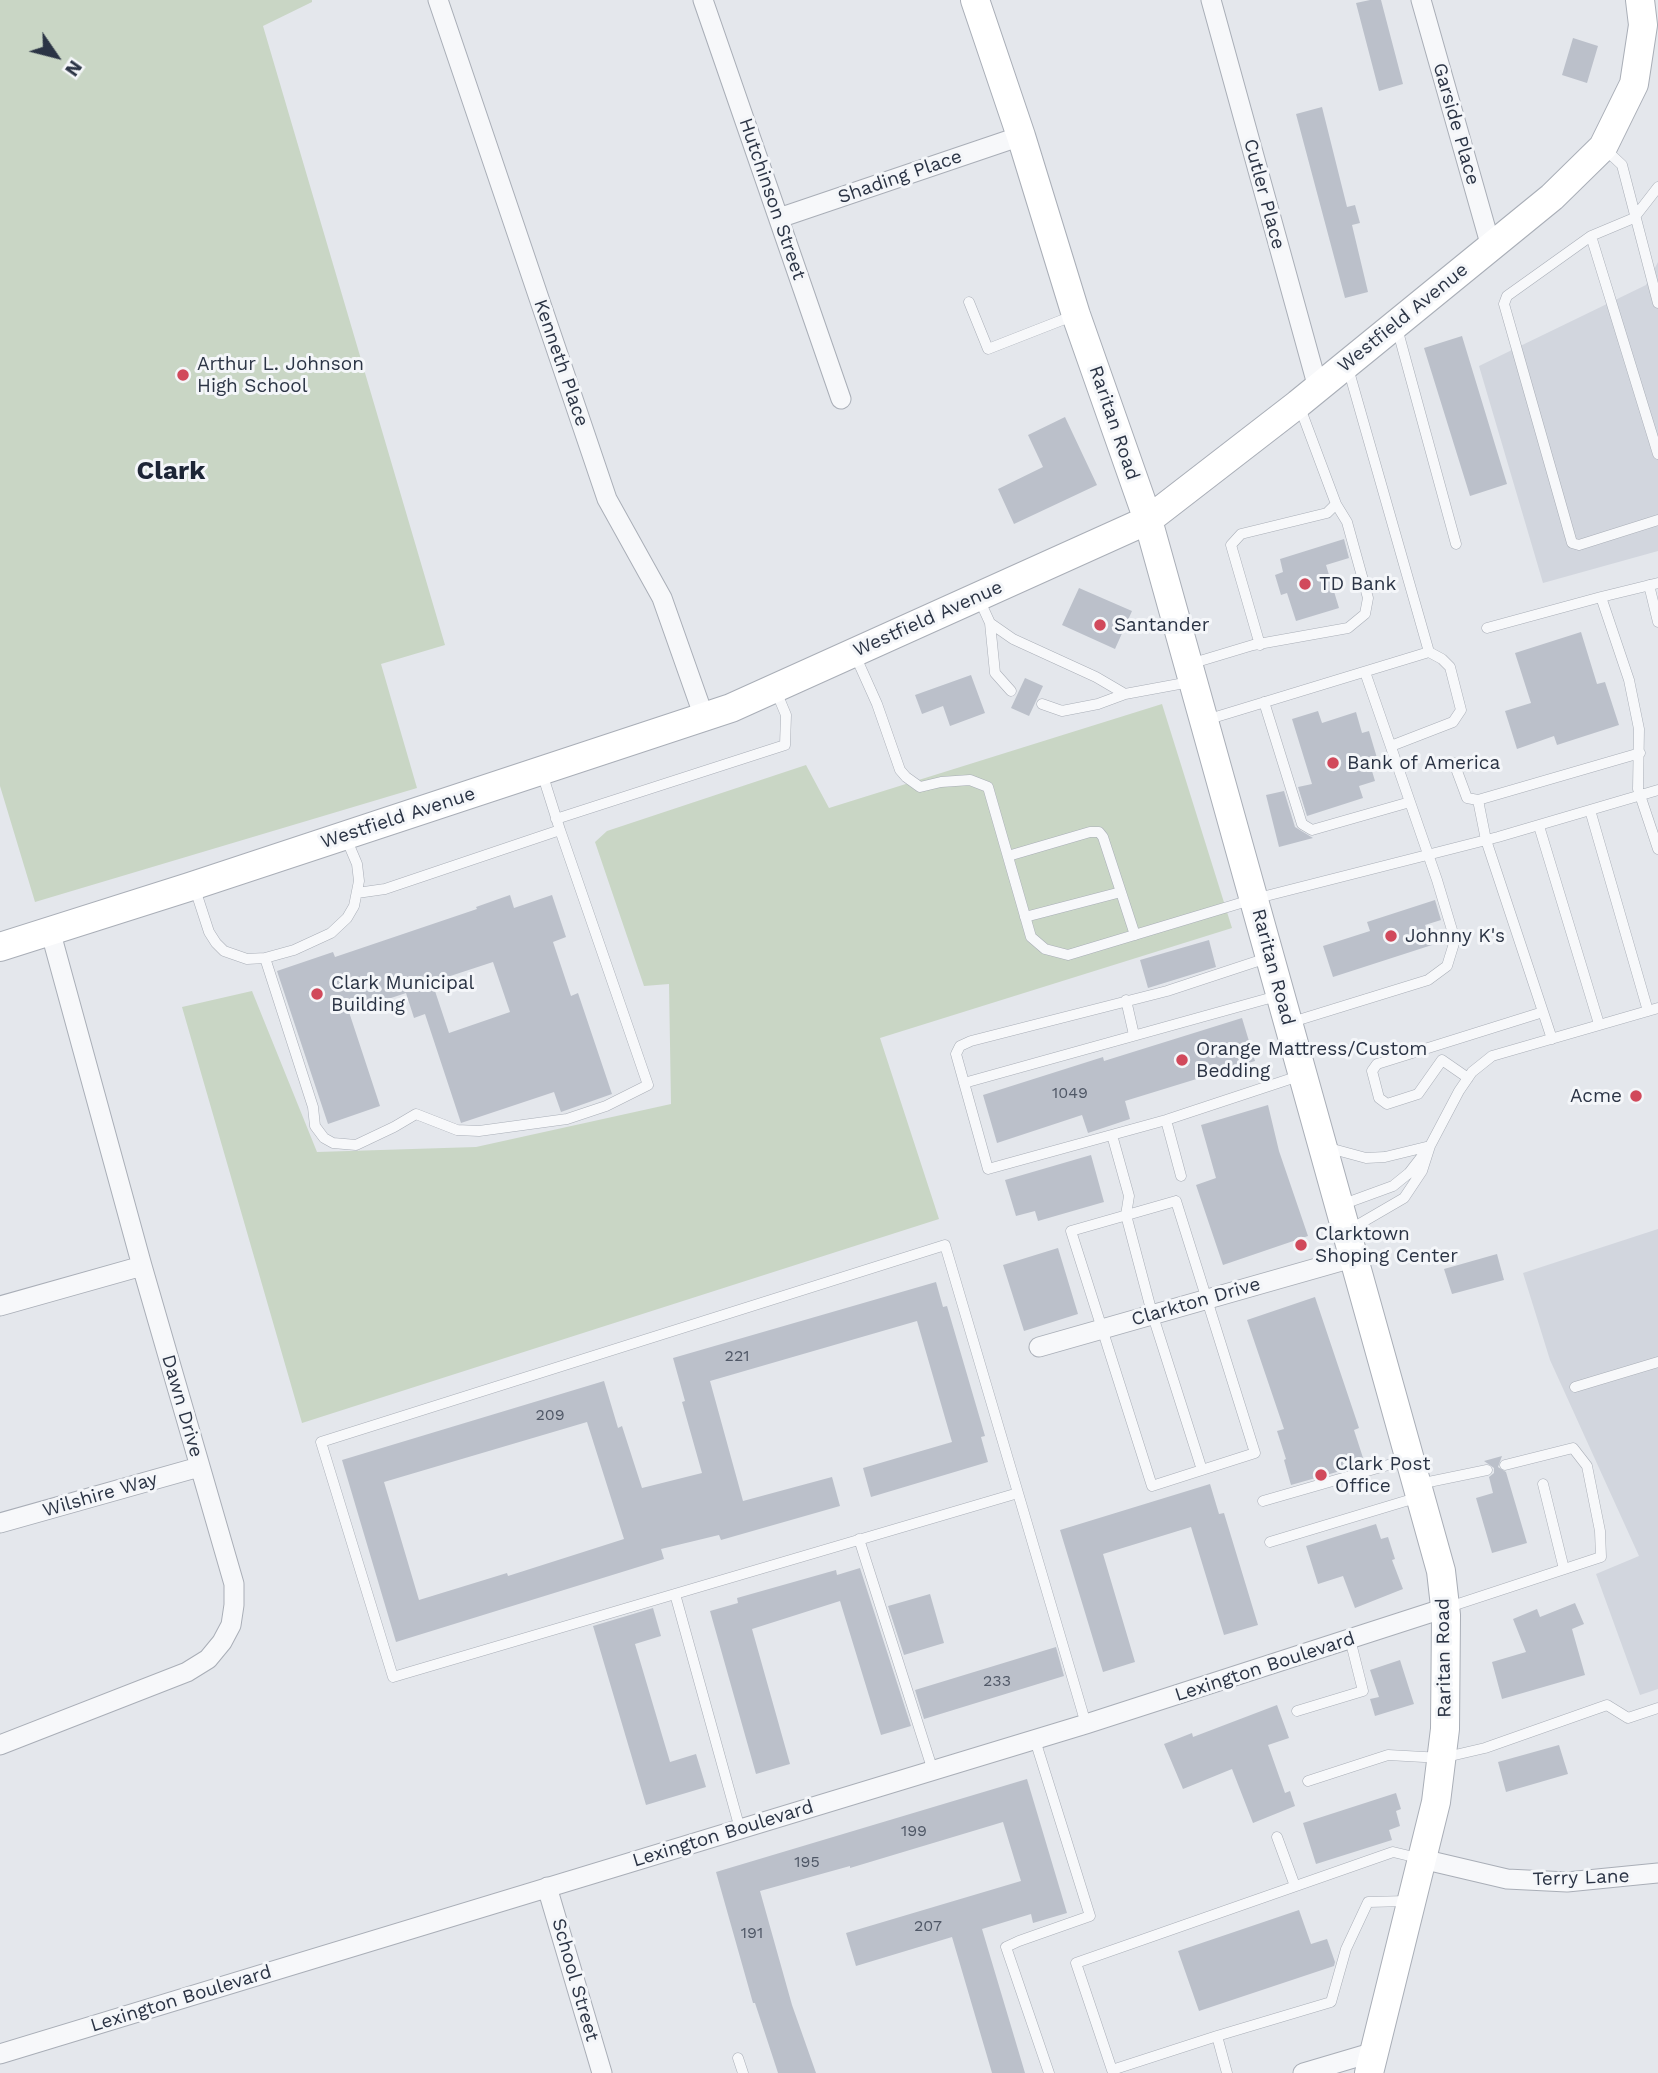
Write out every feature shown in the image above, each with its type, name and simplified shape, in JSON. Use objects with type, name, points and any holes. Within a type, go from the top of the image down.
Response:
[{"type":"main road","name":"Raritan Road","points":[[975,0],[1021,136],[1076,315],[1148,520],[1441,1571],[1445,1608],[1445,1729],[1436,1802],[1371,2062]]},
{"type":"main road","name":"Westfield Avenue","points":[[0,947],[704,718],[1148,520],[1308,396],[1552,197],[1602,147],[1633,84],[1644,13]]},
{"type":"street","name":"Kenneth Place","points":[[438,0],[607,499],[662,598],[704,718]]},
{"type":"street","name":"Hutchinson Street","points":[[703,0],[841,399]]},
{"type":"street","name":"Cutler Place","points":[[1211,0],[1308,396]]},
{"type":"street","name":"Garside Place","points":[[1421,0],[1491,247]]},
{"type":"street","name":"Shading Place","points":[[779,218],[1021,136]]},
{"type":"street","name":"Dawn Drive","points":[[0,1745],[187,1672],[208,1659],[222,1642],[231,1625],[234,1605],[234,1584],[142,1266],[50,930]]},
{"type":"street","name":"Clarkton Drive","points":[[1039,1347],[1208,1299],[1345,1232]]},
{"type":"street","points":[[0,1306],[142,1266]]},
{"type":"street","name":"Wilshire Way","points":[[0,1523],[199,1467]]},
{"type":"street","name":"Lexington Boulevard","points":[[0,2054],[1035,1740],[1445,1608]]},
{"type":"street","name":"Terry Lane","points":[[1422,1859],[1507,1879],[1567,1882],[1658,1873]]},
{"type":"street","name":"School Street","points":[[547,1887],[602,2073]]},
{"type":"street","points":[[1303,2073],[1371,2062]]},
{"type":"lane","points":[[1602,147],[1622,165],[1658,302]]},
{"type":"lane","points":[[1658,187],[1634,218],[1591,236],[1507,296],[1504,304],[1572,543],[1579,545],[1658,520]]},
{"type":"lane","points":[[1591,236],[1658,454]]},
{"type":"lane","points":[[969,302],[988,349],[1076,315]]},
{"type":"lane","points":[[1396,324],[1456,544]]},
{"type":"lane","points":[[1346,365],[1429,652],[1450,667],[1461,710],[1453,722],[1391,746]]},
{"type":"lane","points":[[1042,704],[1062,711],[1098,704],[1192,673],[1260,645],[1348,628],[1364,614],[1368,598],[1347,522],[1336,504],[1308,396]]},
{"type":"lane","points":[[1260,645],[1231,545],[1241,534],[1327,513],[1336,504]]},
{"type":"lane","points":[[1487,628],[1654,584],[1658,622]]},
{"type":"lane","points":[[978,597],[990,623],[995,673],[1011,691]]},
{"type":"lane","points":[[1601,597],[1629,680],[1639,729],[1638,789],[1658,849]]},
{"type":"lane","points":[[990,623],[1013,639],[1096,677],[1125,694]]},
{"type":"lane","points":[[1205,720],[1429,652]]},
{"type":"lane","points":[[854,653],[877,704],[900,770],[920,787],[970,780],[988,787],[1031,937],[1045,949],[1068,955],[1254,899],[1539,826],[1658,790]]},
{"type":"lane","points":[[1288,1023],[1428,980],[1447,966],[1455,940],[1429,854],[1365,672]]},
{"type":"lane","points":[[556,818],[785,745],[786,715],[776,688]]},
{"type":"lane","points":[[1264,702],[1302,824],[1312,830],[1410,802]]},
{"type":"lane","points":[[1454,763],[1467,798],[1478,800],[1640,753]]},
{"type":"lane","points":[[265,958],[313,1107],[315,1126],[324,1138],[333,1143],[356,1145],[394,1128],[416,1114],[457,1130],[479,1131],[567,1119],[606,1107],[648,1085],[542,771]]},
{"type":"lane","points":[[1478,800],[1486,840],[1552,1039]]},
{"type":"lane","points":[[1345,1232],[1404,1198],[1422,1171],[1430,1146],[1459,1091],[1480,1064],[1492,1056],[1653,1009],[1590,810]]},
{"type":"lane","points":[[1539,826],[1599,1024]]},
{"type":"lane","points":[[357,893],[385,889],[560,830]]},
{"type":"lane","points":[[1008,856],[1090,832],[1099,832],[1103,837],[1135,935]]},
{"type":"lane","points":[[194,885],[209,932],[216,943],[235,957],[265,958],[294,950],[331,933],[347,918],[354,906],[357,864],[345,836]]},
{"type":"lane","points":[[1025,917],[1121,892]]},
{"type":"lane","points":[[1270,957],[1167,991],[971,1041],[960,1046],[956,1054],[988,1169],[1166,1119],[1302,1075]]},
{"type":"lane","points":[[964,1083],[1280,995]]},
{"type":"lane","points":[[1126,1000],[1134,1035]]},
{"type":"lane","points":[[1441,1060],[1418,1094],[1387,1104],[1378,1098],[1372,1071],[1374,1067],[1543,1012]]},
{"type":"lane","points":[[1431,1047],[1441,1060],[1468,1077]]},
{"type":"lane","points":[[1166,1119],[1181,1176]]},
{"type":"lane","points":[[1112,1135],[1129,1196],[1126,1215],[1152,1313],[1202,1470]]},
{"type":"lane","points":[[1320,1141],[1329,1149],[1366,1157],[1385,1157],[1430,1146]]},
{"type":"lane","points":[[1345,1232],[1409,1172],[1430,1146]]},
{"type":"lane","points":[[1176,1201],[1208,1299],[1255,1453],[1152,1486],[1071,1231],[1176,1201]]},
{"type":"lane","points":[[1018,1493],[393,1677],[321,1442],[945,1245],[1086,1724]]},
{"type":"lane","points":[[1575,1387],[1658,1362]]},
{"type":"lane","points":[[1445,1608],[1601,1557],[1600,1531],[1587,1466],[1573,1448],[1505,1465]]},
{"type":"lane","points":[[1263,1501],[1487,1470]]},
{"type":"lane","points":[[1270,1542],[1415,1480]]},
{"type":"lane","points":[[1543,1484],[1564,1569]]},
{"type":"lane","points":[[859,1539],[933,1771]]},
{"type":"lane","points":[[675,1594],[740,1829]]},
{"type":"lane","points":[[1297,1711],[1363,1691],[1350,1639]]},
{"type":"lane","points":[[1308,1781],[1388,1755],[1442,1758],[1485,1748],[1607,1705],[1628,1718],[1658,1709]]},
{"type":"lane","points":[[1035,1740],[1090,1916],[1006,1947],[1049,2073]]},
{"type":"lane","points":[[1277,1837],[1295,1886]]},
{"type":"lane","points":[[1411,1901],[1368,1902],[1346,1949],[1331,2002],[1112,2070],[1076,1963],[1393,1852],[1422,1859]]},
{"type":"lane","points":[[1217,2036],[1227,2073]]},
{"type":"lane","points":[[738,2058],[743,2073]]},
{"type":"shaded area","points":[[1658,262],[1658,551],[1543,583],[1479,366],[1646,285]]},
{"type":"shaded area","points":[[1658,1229],[1658,1689],[1640,1695],[1596,1574],[1639,1556],[1550,1360],[1523,1273]]},
{"type":"green space","name":"Arthur L. Johnson High School","points":[[0,0],[312,0],[263,26],[445,645],[381,664],[417,788],[35,902],[0,786]]},
{"type":"green space","points":[[1162,704],[1232,928],[880,1038],[939,1219],[302,1423],[182,1007],[252,991],[317,1152],[476,1147],[671,1104],[669,984],[644,986],[595,842],[607,831],[806,765],[829,808]]},
{"type":"building","points":[[1381,0],[1403,84],[1379,91],[1356,3]]},
{"type":"building","points":[[1573,38],[1598,46],[1587,83],[1562,75]]},
{"type":"building","points":[[1322,107],[1347,207],[1355,205],[1360,223],[1352,225],[1368,292],[1345,298],[1296,114]]},
{"type":"building","points":[[1462,336],[1507,484],[1470,496],[1424,348]]},
{"type":"building","points":[[1065,417],[1097,485],[1014,524],[998,489],[1043,467],[1028,435]]},
{"type":"building","name":"TD Bank","points":[[1344,539],[1349,558],[1326,565],[1339,608],[1296,621],[1287,593],[1281,595],[1275,575],[1283,572],[1280,559]]},
{"type":"building","points":[[1079,588],[1132,611],[1115,649],[1062,625]]},
{"type":"building","points":[[1581,632],[1597,684],[1605,682],[1619,725],[1557,745],[1554,736],[1517,749],[1505,711],[1531,703],[1515,653]]},
{"type":"building","points":[[971,675],[985,713],[950,726],[943,706],[922,714],[915,695]]},
{"type":"building","points":[[1025,678],[1043,686],[1029,716],[1011,708]]},
{"type":"building","points":[[1318,711],[1322,723],[1356,712],[1362,733],[1369,731],[1380,768],[1372,771],[1375,781],[1359,786],[1363,798],[1307,816],[1298,787],[1312,784],[1292,719]]},
{"type":"building","points":[[1284,791],[1295,827],[1313,838],[1279,847],[1266,795]]},
{"type":"building","points":[[510,895],[514,908],[552,895],[566,937],[553,942],[571,996],[578,993],[612,1094],[561,1112],[554,1092],[461,1123],[425,1014],[414,1018],[406,993],[349,1012],[380,1106],[328,1124],[277,971],[333,952],[335,957],[477,909],[476,907]],"holes":[[[493,962],[510,1012],[449,1033],[432,982]]]},
{"type":"building","points":[[1435,900],[1441,920],[1425,925],[1432,945],[1333,977],[1323,946],[1370,931],[1367,922]]},
{"type":"building","points":[[1209,940],[1216,967],[1148,988],[1140,960]]},
{"type":"building","points":[[1242,1018],[1255,1061],[1125,1101],[1130,1119],[1088,1133],[1082,1115],[997,1143],[983,1095],[1103,1057],[1104,1061]]},
{"type":"building","points":[[1268,1105],[1279,1151],[1308,1236],[1223,1265],[1196,1185],[1216,1178],[1201,1125]]},
{"type":"building","points":[[1091,1155],[1104,1202],[1038,1221],[1035,1211],[1016,1216],[1005,1180]]},
{"type":"building","points":[[1058,1248],[1078,1314],[1024,1331],[1003,1265]]},
{"type":"building","points":[[1497,1254],[1504,1280],[1452,1294],[1444,1269]]},
{"type":"building","points":[[936,1282],[943,1307],[947,1306],[985,1436],[981,1437],[988,1462],[871,1497],[863,1468],[952,1442],[917,1321],[710,1381],[743,1501],[832,1477],[840,1506],[721,1540],[719,1535],[661,1549],[664,1559],[396,1642],[342,1460],[604,1381],[618,1428],[622,1426],[642,1488],[702,1473],[673,1358]],"holes":[[[587,1422],[624,1539],[508,1576],[507,1573],[419,1600],[384,1482]]]},
{"type":"building","points":[[1315,1297],[1359,1428],[1354,1430],[1365,1464],[1291,1485],[1277,1431],[1284,1429],[1247,1320]]},
{"type":"building","points":[[1502,1456],[1498,1467],[1506,1472],[1527,1543],[1492,1553],[1476,1498],[1493,1493],[1489,1477],[1494,1473],[1494,1468],[1484,1461]]},
{"type":"building","points":[[1210,1484],[1219,1514],[1224,1513],[1258,1625],[1224,1635],[1191,1527],[1103,1554],[1135,1662],[1103,1672],[1060,1530]]},
{"type":"building","points":[[1376,1524],[1381,1539],[1388,1537],[1395,1559],[1392,1560],[1403,1589],[1355,1608],[1343,1576],[1318,1584],[1306,1546]]},
{"type":"building","points":[[860,1568],[911,1726],[881,1735],[840,1601],[752,1629],[790,1764],[756,1774],[710,1611],[738,1603],[737,1598],[836,1570],[837,1575]]},
{"type":"building","points":[[930,1594],[944,1643],[904,1655],[888,1606]]},
{"type":"building","points":[[1575,1603],[1584,1624],[1572,1629],[1585,1675],[1502,1699],[1492,1662],[1526,1652],[1513,1619],[1537,1609],[1540,1617]]},
{"type":"building","points":[[653,1608],[661,1636],[635,1644],[670,1762],[696,1754],[706,1787],[646,1805],[593,1626]]},
{"type":"building","points":[[1056,1647],[1064,1676],[924,1719],[915,1690]]},
{"type":"building","points":[[1400,1660],[1414,1704],[1375,1716],[1370,1699],[1379,1697],[1370,1670]]},
{"type":"building","points":[[1277,1705],[1289,1738],[1268,1745],[1285,1793],[1290,1791],[1295,1806],[1253,1823],[1232,1769],[1183,1789],[1164,1744],[1192,1733],[1193,1737]]},
{"type":"building","points":[[1559,1745],[1568,1774],[1506,1792],[1498,1762]]},
{"type":"building","points":[[1027,1779],[1067,1913],[1033,1923],[1031,1914],[982,1929],[1025,2073],[992,2073],[952,1937],[856,1966],[846,1933],[1021,1881],[1003,1822],[850,1868],[760,1891],[792,2005],[816,2073],[778,2073],[753,2003],[716,1872]]},
{"type":"building","points":[[1396,1793],[1401,1809],[1396,1811],[1400,1826],[1389,1830],[1392,1840],[1316,1864],[1303,1823]]},
{"type":"building","points":[[1299,1910],[1311,1944],[1327,1939],[1334,1966],[1199,2011],[1178,1951]]},
{"type":"place","name":"Arthur L. Johnson High School","points":[[183,375]]},
{"type":"place","name":"TD Bank","points":[[1305,584]]},
{"type":"place","name":"Santander","points":[[1100,625]]},
{"type":"place","name":"Bank of America","points":[[1333,763]]},
{"type":"place","name":"Johnny K's","points":[[1391,936]]},
{"type":"place","name":"Clark Municipal Building","points":[[317,994]]},
{"type":"place","name":"Orange Mattress/Custom Bedding","points":[[1182,1060]]},
{"type":"place","name":"Acme","points":[[1636,1096]]},
{"type":"place","name":"Clarktown Shoping Center","points":[[1301,1245]]},
{"type":"place","name":"Clark Post Office","points":[[1321,1475]]},
{"type":"district","name":"Clark","points":[[171,471]]}]
